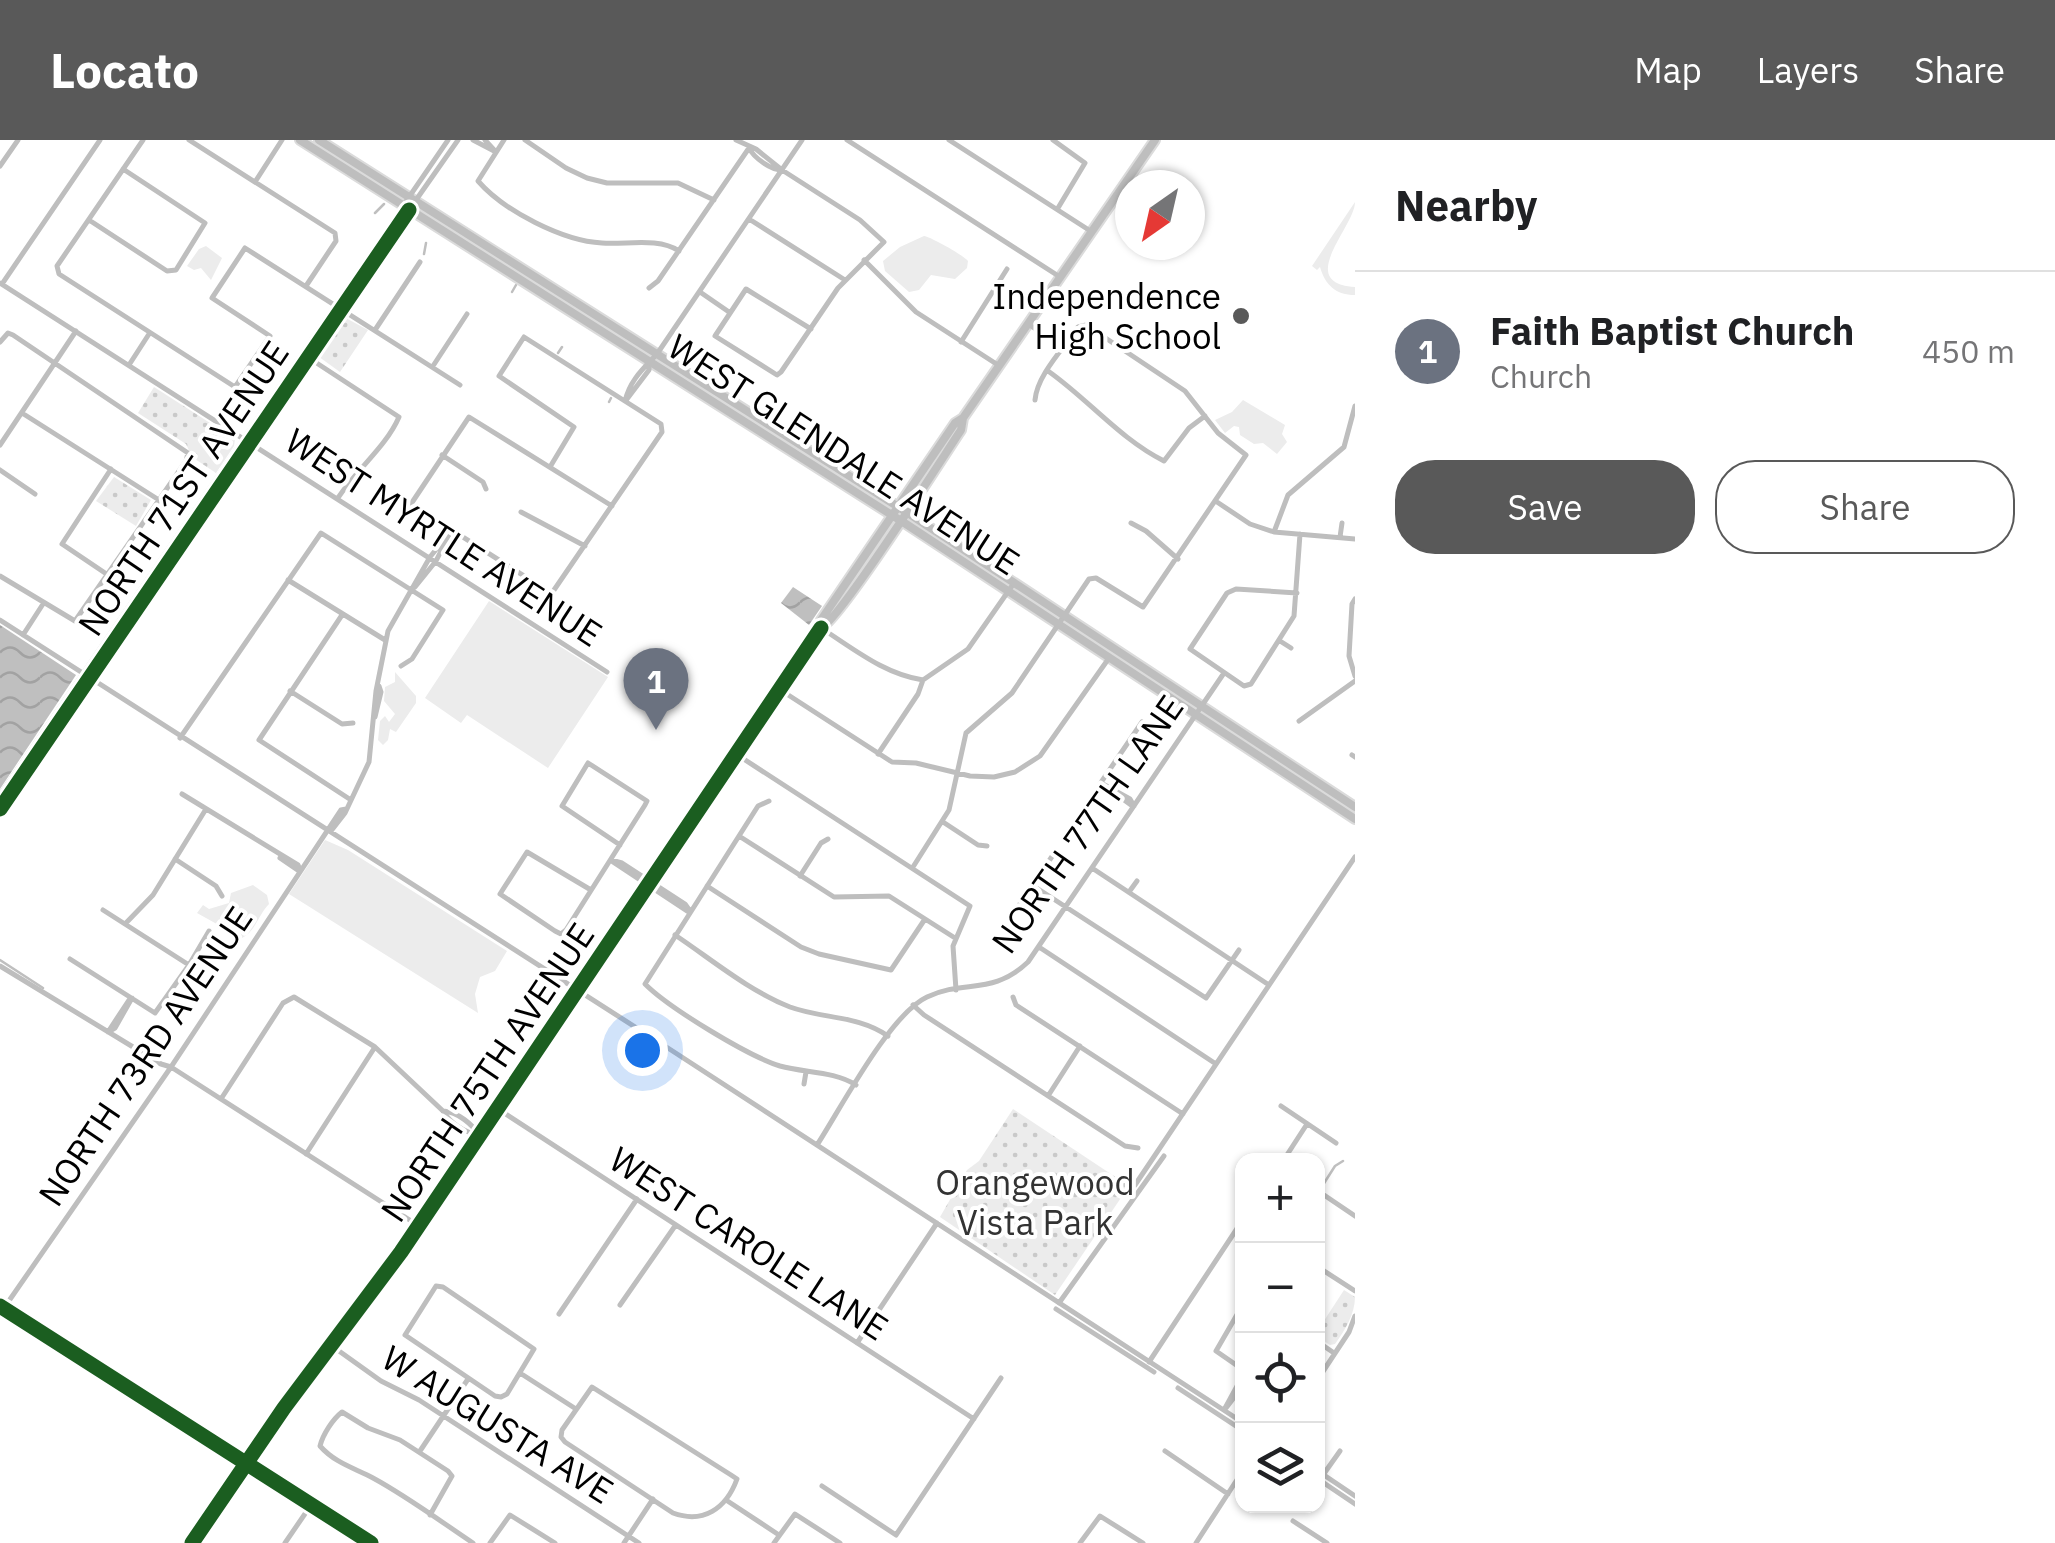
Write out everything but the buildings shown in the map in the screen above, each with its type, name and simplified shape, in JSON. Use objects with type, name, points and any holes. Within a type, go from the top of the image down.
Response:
[{"type":"main road","name":"WEST GLENDALE AVENUE","points":[[300,140],[899,514]]},
{"type":"main road","name":"WEST GLENDALE AVENUE","points":[[319,140],[657,354],[1011,587],[1065,616],[1355,819]]},
{"type":"main road","name":"NORTH 75TH AVENUE","points":[[192,1543],[419,1226],[821,628],[821,620],[961,430],[964,418],[1155,140]]},
{"type":"main road","name":"WEST GLENDALE AVENUE","points":[[1011,587],[1058,625],[1109,658],[1355,806]]},
{"type":"main road","points":[[2,1307],[371,1543]]},
{"type":"street","points":[[0,166],[18,140]]},
{"type":"street","points":[[1,284],[100,140]]},
{"type":"street","points":[[144,140],[56,270],[235,387],[270,336],[212,298],[246,248],[460,384]]},
{"type":"street","points":[[188,140],[338,237],[306,286]]},
{"type":"street","points":[[255,182],[282,140]]},
{"type":"street","name":"NORTH 71ST AVENUE","points":[[0,795],[161,568],[448,140]]},
{"type":"street","name":"NORTH 71ST AVENUE","points":[[412,199],[458,140]]},
{"type":"street","points":[[473,140],[496,152]]},
{"type":"street","points":[[485,140],[496,152]]},
{"type":"street","points":[[504,140],[478,181],[530,219],[570,239],[666,244],[679,251]]},
{"type":"street","points":[[524,140],[587,178],[678,183],[714,200]]},
{"type":"street","points":[[736,140],[860,220],[884,242],[845,280],[811,328],[777,376],[715,336],[746,289],[811,328]]},
{"type":"street","points":[[625,401],[643,366],[657,354],[802,140]]},
{"type":"street","points":[[846,140],[1060,277]]},
{"type":"street","points":[[949,140],[1092,232]]},
{"type":"street","points":[[1054,140],[1085,163],[1057,209]]},
{"type":"street","points":[[650,288],[658,282],[750,148]]},
{"type":"street","points":[[89,220],[172,273],[205,223],[123,170]]},
{"type":"street","points":[[749,219],[845,280]]},
{"type":"street","points":[[864,260],[916,312],[999,366]]},
{"type":"street","points":[[375,330],[420,262]]},
{"type":"street","points":[[961,342],[1007,269]]},
{"type":"street","name":"WEST MYRTLE AVENUE","points":[[1,284],[607,672]]},
{"type":"street","points":[[700,292],[729,312]]},
{"type":"street","name":"NORTH 71ST AVENUE","points":[[248,440],[309,358],[339,307]]},
{"type":"street","points":[[432,367],[466,314]]},
{"type":"street","points":[[1028,324],[1064,348]]},
{"type":"street","points":[[912,867],[943,822],[968,729],[1012,693],[1092,577],[1143,607],[1246,455],[1224,439],[1185,391],[1082,324],[1036,389],[1035,400]]},
{"type":"street","points":[[0,445],[76,331]]},
{"type":"street","points":[[0,342],[8,333],[188,453],[75,622],[0,576]]},
{"type":"street","points":[[128,365],[149,334]]},
{"type":"street","points":[[550,467],[574,427],[498,376],[524,337],[664,427],[612,506],[585,546],[552,593],[411,504],[469,417],[612,506]]},
{"type":"street","points":[[309,358],[399,417],[338,498]]},
{"type":"street","points":[[1048,371],[1128,438],[1164,461],[1185,433],[1205,416]]},
{"type":"street","points":[[1274,532],[1288,495],[1307,476],[1337,456],[1349,437],[1347,421],[1355,406]]},
{"type":"street","points":[[22,413],[159,500]]},
{"type":"street","points":[[442,455],[483,482],[486,489]]},
{"type":"street","points":[[108,575],[62,544],[111,469]]},
{"type":"street","points":[[0,470],[36,494]]},
{"type":"street","points":[[1217,502],[1250,524],[1274,532],[1355,538]]},
{"type":"street","points":[[521,512],[585,546]]},
{"type":"street","points":[[1340,537],[1342,522]]},
{"type":"street","points":[[1131,523],[1178,559]]},
{"type":"street","name":"NORTH 73RD AVENUE","points":[[2,1307],[346,809],[369,762],[386,640],[395,616],[451,531]]},
{"type":"street","points":[[180,738],[321,533],[444,610],[412,659],[401,666]]},
{"type":"street","points":[[1297,593],[1235,586],[1221,599],[1190,649],[1248,687],[1294,616],[1297,593],[1300,534]]},
{"type":"street","points":[[288,580],[386,640]]},
{"type":"street","points":[[878,754],[924,680],[968,650],[1011,587]]},
{"type":"street","points":[[1299,721],[1355,678],[1348,647],[1354,599]]},
{"type":"street","points":[[23,635],[43,604]]},
{"type":"street","points":[[342,615],[259,740],[351,800]]},
{"type":"street","points":[[0,620],[1235,1417]]},
{"type":"street","points":[[821,628],[882,668],[924,680]]},
{"type":"street","points":[[1280,641],[1291,648]]},
{"type":"street","points":[[779,689],[892,762],[923,764],[982,778],[1009,775],[1050,746],[1109,658]]},
{"type":"street","name":"NORTH 77TH LANE","points":[[914,1005],[931,995],[1005,980],[1028,962],[1224,673]]},
{"type":"street","name":"NORTH 71ST AVENUE","points":[[0,809],[86,676]]},
{"type":"street","points":[[290,691],[342,724],[353,724]]},
{"type":"street","points":[[1068,831],[1142,722]]},
{"type":"street","points":[[736,754],[970,906],[952,953],[956,990]]},
{"type":"street","points":[[591,890],[526,852],[500,894],[561,934],[591,890],[611,860],[620,845],[647,800],[588,763],[562,806],[620,845]]},
{"type":"street","points":[[1009,775],[1012,784]]},
{"type":"street","points":[[1101,783],[1134,806]]},
{"type":"street","points":[[182,794],[298,865],[300,871]]},
{"type":"street","points":[[769,801],[758,806],[645,984],[752,1054],[806,1072],[840,1077],[856,1085]]},
{"type":"street","points":[[125,924],[153,895],[206,809]]},
{"type":"street","points":[[943,822],[978,846],[987,846]]},
{"type":"street","points":[[739,836],[841,899],[889,896],[955,938]]},
{"type":"street","points":[[800,876],[821,843],[828,839]]},
{"type":"street","points":[[1011,917],[1052,855]]},
{"type":"street","points":[[1134,1185],[1355,857]]},
{"type":"street","points":[[174,860],[216,886],[222,896]]},
{"type":"street","points":[[611,860],[685,904],[690,912]]},
{"type":"street","points":[[1092,868],[1269,985]]},
{"type":"street","points":[[1129,892],[1137,881]]},
{"type":"street","points":[[1032,885],[1206,998],[1239,950]]},
{"type":"street","points":[[706,886],[802,947],[891,970],[925,919]]},
{"type":"street","points":[[103,910],[189,966]]},
{"type":"street","points":[[70,959],[155,1013],[209,931]]},
{"type":"street","points":[[675,935],[778,1001],[803,1011],[854,1020],[888,1036]]},
{"type":"street","points":[[1039,947],[1216,1064]]},
{"type":"street","points":[[0,966],[171,1067],[419,1226]]},
{"type":"street","points":[[221,1099],[288,998],[294,997],[374,1047],[443,1111],[452,1112],[480,1136]]},
{"type":"street","points":[[1013,997],[1016,1004],[1183,1114]]},
{"type":"street","points":[[108,1032],[115,1028],[132,998]]},
{"type":"street","points":[[817,1145],[888,1036],[914,1005],[1124,1146],[1138,1148]]},
{"type":"street","points":[[1048,1096],[1080,1046]]},
{"type":"street","points":[[306,1154],[374,1047]]},
{"type":"street","points":[[804,1084],[806,1072]]},
{"type":"street","points":[[1281,1106],[1336,1142]]},
{"type":"street","name":"WEST CAROLE LANE","points":[[498,1109],[974,1419]]},
{"type":"street","points":[[1288,1153],[1308,1124]]},
{"type":"street","points":[[1059,1303],[1164,1156]]},
{"type":"street","points":[[1325,1198],[1355,1216]]},
{"type":"street","points":[[559,1314],[636,1199]]},
{"type":"street","points":[[857,1342],[937,1223]]},
{"type":"street","points":[[620,1305],[676,1224]]},
{"type":"street","points":[[1149,1362],[1235,1232]]},
{"type":"street","points":[[1325,1272],[1355,1291]]},
{"type":"street","points":[[436,1286],[534,1349],[501,1398],[468,1379],[405,1335],[436,1286]]},
{"type":"street","points":[[1325,1368],[1355,1316]]},
{"type":"street","points":[[1235,1318],[1216,1351],[1235,1367]]},
{"type":"street","name":"W AUGUSTA AVE","points":[[332,1346],[380,1381],[443,1415],[626,1540],[639,1543]]},
{"type":"street","points":[[1325,1347],[1334,1354]]},
{"type":"street","points":[[520,1372],[576,1409]]},
{"type":"street","points":[[822,1486],[896,1535],[1001,1378]]},
{"type":"street","points":[[419,1452],[468,1379]]},
{"type":"street","points":[[592,1387],[736,1480],[726,1500],[714,1512],[691,1520],[674,1513],[561,1436],[576,1409],[592,1387]]},
{"type":"street","points":[[1224,1410],[1235,1394]]},
{"type":"street","points":[[430,1515],[452,1476],[419,1452],[342,1412],[320,1446],[345,1466],[372,1477],[430,1515],[473,1543]]},
{"type":"street","points":[[1325,1468],[1340,1451]]},
{"type":"street","points":[[1165,1452],[1228,1494]]},
{"type":"street","points":[[1325,1476],[1355,1496]]},
{"type":"street","points":[[1196,1543],[1235,1483]]},
{"type":"street","points":[[626,1540],[653,1499]]},
{"type":"street","points":[[726,1500],[779,1536]]},
{"type":"street","points":[[285,1543],[311,1505]]},
{"type":"street","points":[[774,1543],[795,1514],[840,1543]]},
{"type":"street","points":[[490,1543],[510,1516],[555,1543]]},
{"type":"street","points":[[1080,1543],[1100,1516],[1143,1543]]},
{"type":"street","points":[[1293,1520],[1327,1543]]},
{"type":"green space","points":[[1355,202],[1328,265],[1329,276],[1337,283],[1355,287],[1355,295],[1348,295],[1328,284],[1320,267],[1317,270],[1312,266]]},
{"type":"green space","points":[[924,236],[965,258],[967,268],[955,279],[931,275],[919,290],[909,292],[885,271],[883,261],[900,247]]},
{"type":"green space","points":[[206,246],[222,258],[211,280],[201,268],[187,266],[199,249]]},
{"type":"green space","points":[[342,316],[368,330],[340,372],[315,354]]},
{"type":"green space","points":[[154,387],[235,439],[216,473],[192,457],[186,444],[138,413]]},
{"type":"green space","points":[[1243,400],[1285,425],[1282,434],[1287,442],[1277,454],[1263,443],[1254,444],[1240,435],[1239,427],[1225,433],[1215,420],[1232,412]]},
{"type":"green space","points":[[114,477],[151,500],[136,526],[96,501]]},
{"type":"green space","points":[[489,601],[608,677],[548,768],[467,715],[461,723],[425,698]]},
{"type":"green space","points":[[395,672],[416,696],[416,703],[396,732],[390,729],[383,745],[378,740],[380,721],[385,716],[389,722],[395,714],[384,701],[385,687],[395,682]]},
{"type":"green space","points":[[325,840],[348,850],[507,951],[495,971],[480,977],[475,994],[478,1013],[289,894]]},
{"type":"green space","points":[[253,885],[267,895],[269,904],[242,938],[197,913],[203,905],[209,909],[229,903],[231,893]]},
{"type":"green space","name":"Orangewood Vista Park","points":[[1013,1109],[1129,1186],[1055,1295],[940,1217],[967,1170],[979,1161]]},
{"type":"green space","points":[[1344,1290],[1355,1297],[1349,1322],[1335,1344],[1325,1342],[1325,1319]]},
{"type":"water","points":[[793,587],[822,606],[809,625],[781,603]]},
{"type":"water","points":[[0,625],[76,675],[0,789]]},
{"type":"waterway","points":[[375,213],[384,204]]},
{"type":"waterway","points":[[424,254],[426,243]]},
{"type":"waterway","points":[[512,292],[516,285]]},
{"type":"waterway","points":[[558,353],[562,347]]},
{"type":"waterway","points":[[609,402],[611,398]]},
{"type":"waterway","points":[[0,960],[43,988]]},
{"type":"waterway","points":[[1325,1182],[1343,1161]]},
{"type":"waterway","points":[[1056,1309],[1154,1372]]},
{"type":"waterway","points":[[1178,1388],[1235,1425]]},
{"type":"waterway","points":[[1325,1484],[1355,1504]]},
{"type":"cycle path","points":[[0,809],[409,210]]},
{"type":"cycle path","points":[[192,1543],[284,1408],[401,1252],[821,628]]},
{"type":"cycle path","points":[[0,1306],[371,1543]]},
{"type":"place","name":"Independence High School","points":[[1241,316]]},
{"type":"place","name":"Faith Baptist Church","points":[[656,730]]}]
